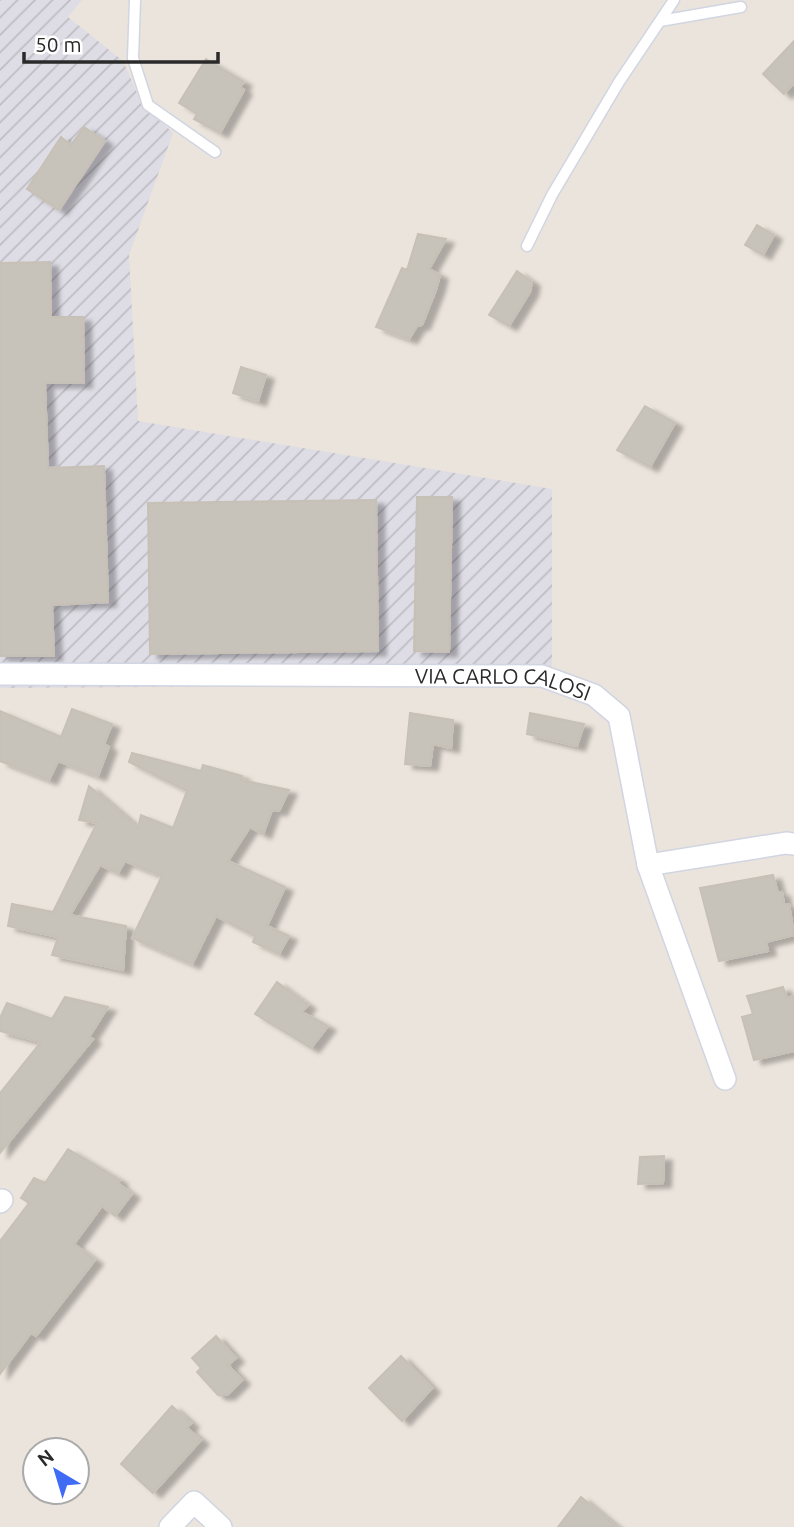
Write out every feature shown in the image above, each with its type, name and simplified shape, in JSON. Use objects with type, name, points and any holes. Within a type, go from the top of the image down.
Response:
[{"type":"street","name":"VIA CARLO CALOSI","points":[[0,674],[542,676],[594,695],[619,716],[648,865],[725,1079]]},
{"type":"street","points":[[648,865],[786,843],[794,844]]},
{"type":"street","points":[[170,1527],[194,1502],[221,1527]]},
{"type":"lane","points":[[135,0],[133,58],[148,105],[215,152]]},
{"type":"lane","points":[[527,246],[559,183],[619,82],[674,0]]},
{"type":"lane","points":[[660,21],[741,7]]},
{"type":"shaded area","points":[[0,0],[82,0],[68,17],[123,61],[141,102],[173,133],[129,255],[138,421],[552,489],[552,684],[0,688]]},
{"type":"building","points":[[794,41],[794,83],[784,94],[763,74]]},
{"type":"building","points":[[206,59],[244,82],[240,87],[244,90],[220,133],[194,119],[197,114],[179,103]]},
{"type":"building","points":[[84,127],[105,141],[59,210],[27,189],[61,137],[71,145]]},
{"type":"building","points":[[757,225],[774,235],[763,255],[745,245]]},
{"type":"building","points":[[418,234],[446,239],[429,269],[440,275],[436,290],[422,325],[417,326],[409,339],[376,327],[402,268],[407,270]]},
{"type":"building","points":[[50,262],[51,317],[83,317],[84,383],[45,383],[48,468],[104,466],[108,602],[52,605],[54,656],[0,656],[0,263]]},
{"type":"building","points":[[517,271],[532,282],[530,292],[509,326],[489,315]]},
{"type":"building","points":[[241,367],[266,375],[258,401],[233,393]]},
{"type":"building","points":[[645,406],[675,423],[650,467],[617,450]]},
{"type":"building","points":[[417,497],[452,497],[449,652],[414,651]]},
{"type":"building","points":[[376,500],[378,651],[150,654],[148,503]]},
{"type":"building","points":[[72,709],[112,724],[104,744],[109,747],[98,776],[58,761],[49,780],[0,761],[0,711],[61,737]]},
{"type":"building","points":[[410,713],[453,720],[451,748],[433,744],[430,766],[405,764]]},
{"type":"building","points":[[530,713],[584,724],[577,746],[527,734]]},
{"type":"building","points":[[132,753],[201,771],[203,765],[242,776],[241,780],[289,790],[279,811],[272,810],[263,834],[250,827],[228,861],[285,887],[267,926],[289,936],[279,954],[253,942],[255,936],[216,916],[192,964],[132,938],[162,876],[125,861],[118,873],[100,865],[70,915],[126,926],[123,970],[52,955],[58,937],[8,926],[12,904],[53,912],[97,823],[79,820],[89,786],[138,828],[141,815],[173,828],[187,791],[129,762]]},
{"type":"building","points":[[773,875],[778,893],[782,892],[784,904],[789,904],[794,935],[766,942],[768,951],[719,961],[700,888]]},
{"type":"building","points":[[277,982],[308,1005],[302,1012],[328,1026],[311,1048],[255,1014]]},
{"type":"building","points":[[783,987],[787,998],[794,996],[794,1051],[754,1060],[742,1017],[753,1014],[747,996]]},
{"type":"building","points":[[65,997],[108,1007],[89,1037],[93,1039],[0,1153],[0,1093],[41,1042],[0,1031],[0,1018],[7,1003],[52,1019]]},
{"type":"building","points":[[68,1149],[120,1180],[118,1183],[132,1194],[115,1216],[102,1206],[74,1244],[95,1260],[36,1336],[31,1333],[0,1374],[0,1241],[29,1203],[21,1198],[34,1178],[45,1183]]},
{"type":"building","points":[[664,1156],[663,1183],[638,1184],[640,1157]]},
{"type":"building","points":[[216,1336],[236,1358],[228,1365],[242,1380],[227,1395],[218,1395],[197,1372],[201,1368],[192,1358]]},
{"type":"building","points":[[401,1356],[432,1388],[402,1421],[369,1388]]},
{"type":"building","points":[[172,1406],[191,1423],[187,1428],[201,1440],[153,1493],[121,1464]]},
{"type":"building","points":[[581,1497],[617,1527],[558,1527]]}]
